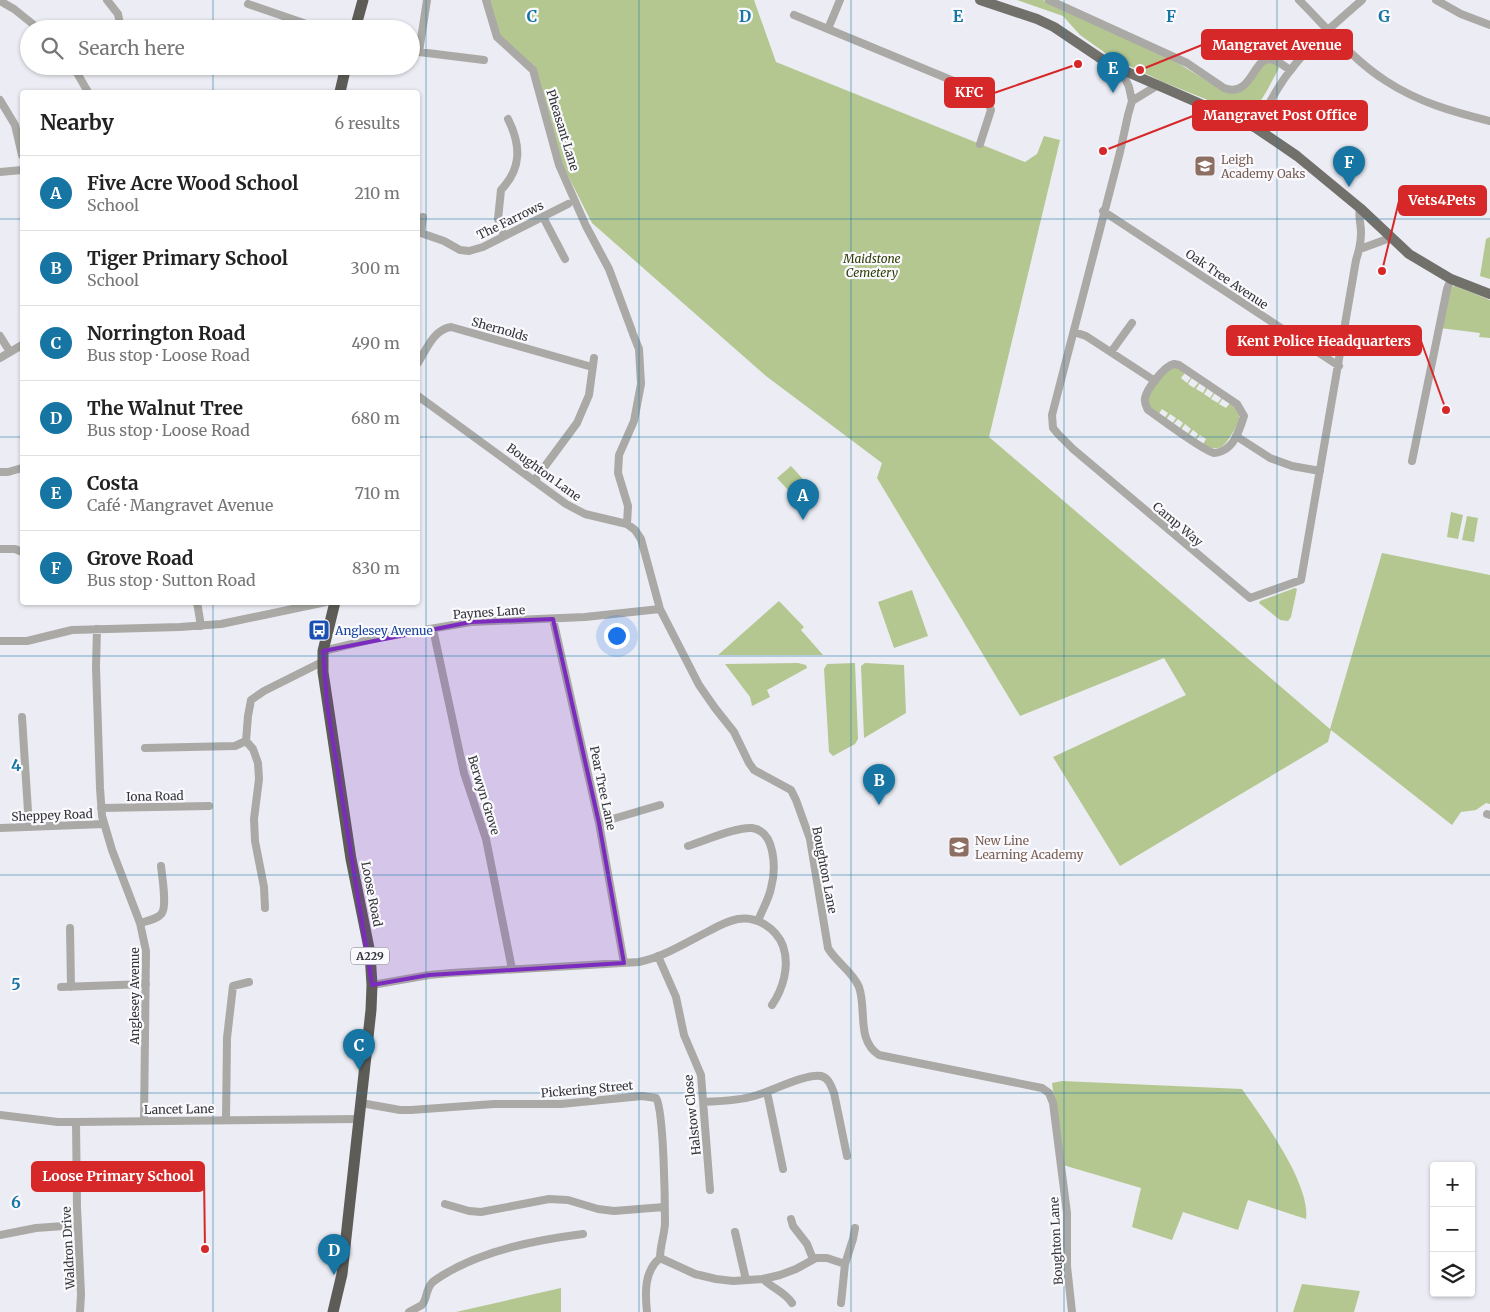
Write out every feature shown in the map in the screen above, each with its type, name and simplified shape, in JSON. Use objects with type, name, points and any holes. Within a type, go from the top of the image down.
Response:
[{"type":"highway","points":[[357,20],[363,0]]},
{"type":"highway","points":[[340,90],[344,75]]},
{"type":"highway","name":"Loose Road","points":[[331,605],[322,657],[327,705],[346,829],[370,953],[372,985],[371,1010],[342,1274],[333,1312]]},
{"type":"main road","points":[[980,0],[1046,23],[1109,64],[1256,128],[1297,156],[1360,208],[1409,254],[1451,279],[1490,294]]},
{"type":"street","points":[[107,0],[118,14],[119,20]]},
{"type":"street","points":[[420,30],[427,0]]},
{"type":"street","name":"Pheasant Lane","points":[[486,0],[497,37],[533,70],[559,165],[586,226],[609,269],[639,349],[641,384],[634,421],[619,455],[618,473],[628,506],[627,524]]},
{"type":"street","points":[[828,29],[840,0]]},
{"type":"street","points":[[1049,0],[1187,63],[1229,90],[1239,89],[1245,85],[1259,65],[1267,59],[1272,59],[1290,70]]},
{"type":"street","points":[[1299,0],[1328,31],[1366,66],[1386,81],[1431,105],[1490,121]]},
{"type":"street","points":[[1256,128],[1290,70],[1313,44],[1362,0]]},
{"type":"street","points":[[1436,0],[1461,14],[1490,25]]},
{"type":"street","points":[[0,1],[28,20]]},
{"type":"street","points":[[248,4],[295,20]]},
{"type":"street","points":[[794,15],[985,94],[991,110],[980,144]]},
{"type":"street","points":[[420,53],[484,60]]},
{"type":"street","points":[[1121,69],[1130,87],[1132,101],[1074,332],[1086,336],[1154,381]]},
{"type":"street","points":[[80,75],[87,90]]},
{"type":"street","points":[[1132,101],[1158,85]]},
{"type":"street","points":[[0,100],[15,125],[20,146]]},
{"type":"street","points":[[504,236],[498,219],[500,190],[515,171],[517,155],[517,142],[508,119]]},
{"type":"street","points":[[0,172],[20,170]]},
{"type":"street","name":"The Farrows","points":[[420,232],[444,241],[460,250],[469,251],[484,247],[568,204]]},
{"type":"street","points":[[1236,436],[1270,458],[1292,466],[1320,471],[1360,249],[1362,230],[1358,218],[1360,208]]},
{"type":"street","name":"Oak Tree Avenue","points":[[1104,211],[1339,366]]},
{"type":"street","name":"The Farrows","points":[[420,228],[423,217]]},
{"type":"street","points":[[543,217],[564,259]]},
{"type":"street","points":[[1360,249],[1390,238]]},
{"type":"street","points":[[1412,461],[1447,289],[1451,279]]},
{"type":"street","points":[[1111,352],[1132,323]]},
{"type":"street","name":"Shernolds","points":[[420,360],[437,333],[444,328],[451,327],[592,367]]},
{"type":"street","name":"Camp Way","points":[[1074,332],[1052,415],[1053,428],[1073,449],[1250,598],[1301,580],[1320,471]]},
{"type":"street","points":[[0,336],[10,352]]},
{"type":"street","points":[[0,358],[20,346]]},
{"type":"street","points":[[534,481],[577,423],[589,395],[594,358]]},
{"type":"street","points":[[1168,365],[1179,365],[1237,404],[1244,416],[1236,436],[1227,448],[1221,452],[1214,453],[1148,410],[1144,403],[1145,397],[1154,381],[1168,365]]},
{"type":"street","name":"Boughton Lane","points":[[420,397],[575,509],[585,514],[627,524],[635,530],[641,539],[660,609],[695,678],[734,732],[754,770],[791,790],[796,800],[810,839],[828,948],[833,957],[854,978],[859,987],[866,1041],[872,1050],[879,1055],[1042,1088],[1049,1093],[1053,1103],[1067,1213],[1068,1266],[1072,1312]]},
{"type":"street","points":[[0,472],[20,469]]},
{"type":"street","points":[[0,549],[16,549],[20,551]]},
{"type":"street","points":[[198,605],[201,626]]},
{"type":"street","points":[[0,641],[27,641],[65,631],[201,626],[320,605]]},
{"type":"street","name":"Paynes Lane","points":[[246,741],[251,700],[322,657],[377,638],[471,622],[553,619],[660,609]]},
{"type":"street","name":"Pear Tree Lane","points":[[553,619],[599,823],[624,963]]},
{"type":"street","name":"Anglesey Avenue","points":[[97,629],[96,667],[104,824],[140,922],[146,951],[144,1121]]},
{"type":"street","name":"Berwyn Grove","points":[[433,629],[462,765],[486,839],[512,969]]},
{"type":"street","points":[[22,716],[29,827]]},
{"type":"street","points":[[145,748],[236,746],[246,741],[253,749],[258,763],[259,779],[254,819],[255,841],[264,886],[265,908]]},
{"type":"street","points":[[599,823],[660,805]]},
{"type":"street","name":"Iona Road","points":[[102,808],[209,806]]},
{"type":"street","name":"Sheppey Road","points":[[0,828],[104,824]]},
{"type":"street","points":[[688,846],[742,828],[754,828],[764,834],[771,846],[774,865],[772,888],[758,920]]},
{"type":"street","points":[[140,922],[156,918],[162,913],[164,905],[162,866]]},
{"type":"street","points":[[372,985],[429,976],[639,962],[658,956],[730,921],[742,918],[758,920],[773,930],[780,940],[784,951],[785,963],[781,989],[772,1005]]},
{"type":"street","points":[[70,928],[71,987]]},
{"type":"street","name":"Halstow Close","points":[[658,956],[676,997],[686,1042],[701,1075],[710,1190]]},
{"type":"street","points":[[226,1120],[227,1038],[233,986],[249,982]]},
{"type":"street","points":[[60,987],[146,984]]},
{"type":"street","points":[[704,1102],[740,1099],[767,1092],[815,1075],[825,1078],[831,1084],[834,1093],[847,1156]]},
{"type":"street","points":[[767,1092],[783,1169]]},
{"type":"street","name":"Pickering Street","points":[[361,1103],[405,1110],[494,1104],[554,1104],[642,1096],[653,1097],[658,1103],[661,1124],[665,1225],[660,1258],[654,1263],[648,1277],[645,1296],[647,1312]]},
{"type":"street","name":"Lancet Lane","points":[[0,1115],[58,1122],[359,1119]]},
{"type":"street","name":"Waldron Drive","points":[[76,1122],[78,1225],[82,1294],[80,1312]]},
{"type":"street","points":[[445,1204],[468,1211],[481,1212],[555,1199],[574,1201],[607,1210],[664,1207]]},
{"type":"street","points":[[791,1220],[793,1226],[807,1244],[813,1259]]},
{"type":"street","points":[[0,1235],[36,1228],[78,1225]]},
{"type":"street","points":[[841,1303],[845,1264],[855,1228]]},
{"type":"street","points":[[735,1232],[746,1280]]},
{"type":"street","points":[[409,1312],[424,1303],[431,1283],[458,1267],[506,1249],[583,1234]]},
{"type":"street","points":[[660,1258],[706,1277],[733,1281],[763,1279],[796,1269],[813,1259],[827,1258],[845,1264]]},
{"type":"street","points":[[763,1279],[770,1287],[788,1298],[792,1303]]},
{"type":"highlighted area","points":[[553,619],[599,823],[624,963],[429,975],[372,985],[327,705],[323,651],[471,622]]},
{"type":"green space","name":"Maidstone Cemetery","points":[[488,0],[754,0],[776,62],[1025,162],[1037,154],[1044,136],[1060,140],[989,437],[1330,729],[1382,553],[1490,575],[1490,804],[1486,803],[1476,810],[1461,812],[1452,825],[1331,730],[1328,742],[1120,866],[1053,757],[1186,695],[1164,658],[1020,716],[877,478],[882,463],[766,376],[592,223],[562,164],[536,69],[500,36]]},
{"type":"green space","points":[[1017,0],[1043,0],[1067,10],[1173,60],[1225,92],[1233,93],[1267,62],[1276,64],[1279,68],[1260,102],[1245,115],[1163,82],[1111,57],[1080,35],[1063,16]]},
{"type":"green space","points":[[1490,237],[1490,279],[1480,276],[1486,239]]},
{"type":"green space","points":[[1455,286],[1490,300],[1490,338],[1479,337],[1480,333],[1440,328],[1451,287]]},
{"type":"green space","points":[[1172,368],[1177,368],[1185,373],[1181,378],[1187,383],[1191,377],[1188,384],[1194,388],[1199,382],[1196,389],[1203,393],[1206,387],[1208,388],[1204,394],[1210,398],[1214,392],[1211,399],[1218,403],[1222,397],[1219,404],[1226,408],[1230,403],[1238,411],[1238,424],[1225,444],[1218,448],[1210,448],[1203,444],[1206,439],[1200,435],[1195,439],[1198,434],[1193,430],[1189,435],[1187,434],[1191,429],[1185,424],[1181,430],[1179,429],[1183,423],[1178,419],[1173,425],[1176,418],[1170,414],[1166,420],[1164,419],[1168,413],[1162,409],[1158,415],[1149,408],[1148,393],[1160,374]]},
{"type":"green space","points":[[791,466],[812,489],[798,501],[777,478]]},
{"type":"green space","points":[[1451,512],[1463,515],[1458,539],[1447,537]]},
{"type":"green space","points":[[1467,516],[1478,518],[1474,542],[1462,540]]},
{"type":"green space","points":[[1295,588],[1297,589],[1291,617],[1288,621],[1280,620],[1259,603],[1260,601]]},
{"type":"green space","points":[[912,590],[928,636],[894,648],[878,602]]},
{"type":"green space","points":[[779,601],[804,627],[801,630],[823,655],[718,655]]},
{"type":"green space","points":[[798,663],[806,665],[807,668],[767,690],[770,697],[752,706],[750,697],[725,664]]},
{"type":"green space","points":[[855,663],[858,739],[855,744],[833,756],[829,752],[824,669],[827,664]]},
{"type":"green space","points":[[865,663],[904,665],[906,713],[864,738],[861,666]]},
{"type":"green space","points":[[1062,1081],[1242,1089],[1293,1170],[1306,1205],[1306,1219],[1248,1200],[1238,1230],[1183,1212],[1172,1240],[1132,1227],[1141,1188],[1063,1165],[1052,1083]]},
{"type":"green space","points":[[1302,1284],[1360,1291],[1354,1312],[1293,1312]]},
{"type":"green space","points":[[561,1288],[561,1312],[456,1312]]},
{"type":"place","name":"KFC","points":[[1078,64]]},
{"type":"place","name":"Mangravet Avenue","points":[[1140,70]]},
{"type":"place","name":"Costa","points":[[1113,93]]},
{"type":"place","name":"Mangravet Post Office","points":[[1103,151]]},
{"type":"place","name":"Leigh Academy Oaks","points":[[1205,166]]},
{"type":"place","name":"Grove Road","points":[[1349,187]]},
{"type":"place","name":"Vets4Pets","points":[[1382,271]]},
{"type":"place","name":"Kent Police Headquarters","points":[[1446,410]]},
{"type":"place","name":"Five Acre Wood School","points":[[803,520]]},
{"type":"place","name":"Anglesey Avenue","points":[[319,630]]},
{"type":"place","name":"Tiger Primary School","points":[[879,805]]},
{"type":"place","name":"New Line Learning Academy","points":[[959,847]]},
{"type":"place","name":"Norrington Road","points":[[359,1070]]},
{"type":"place","name":"Loose Primary School","points":[[205,1249]]},
{"type":"place","name":"The Walnut Tree","points":[[334,1275]]}]
